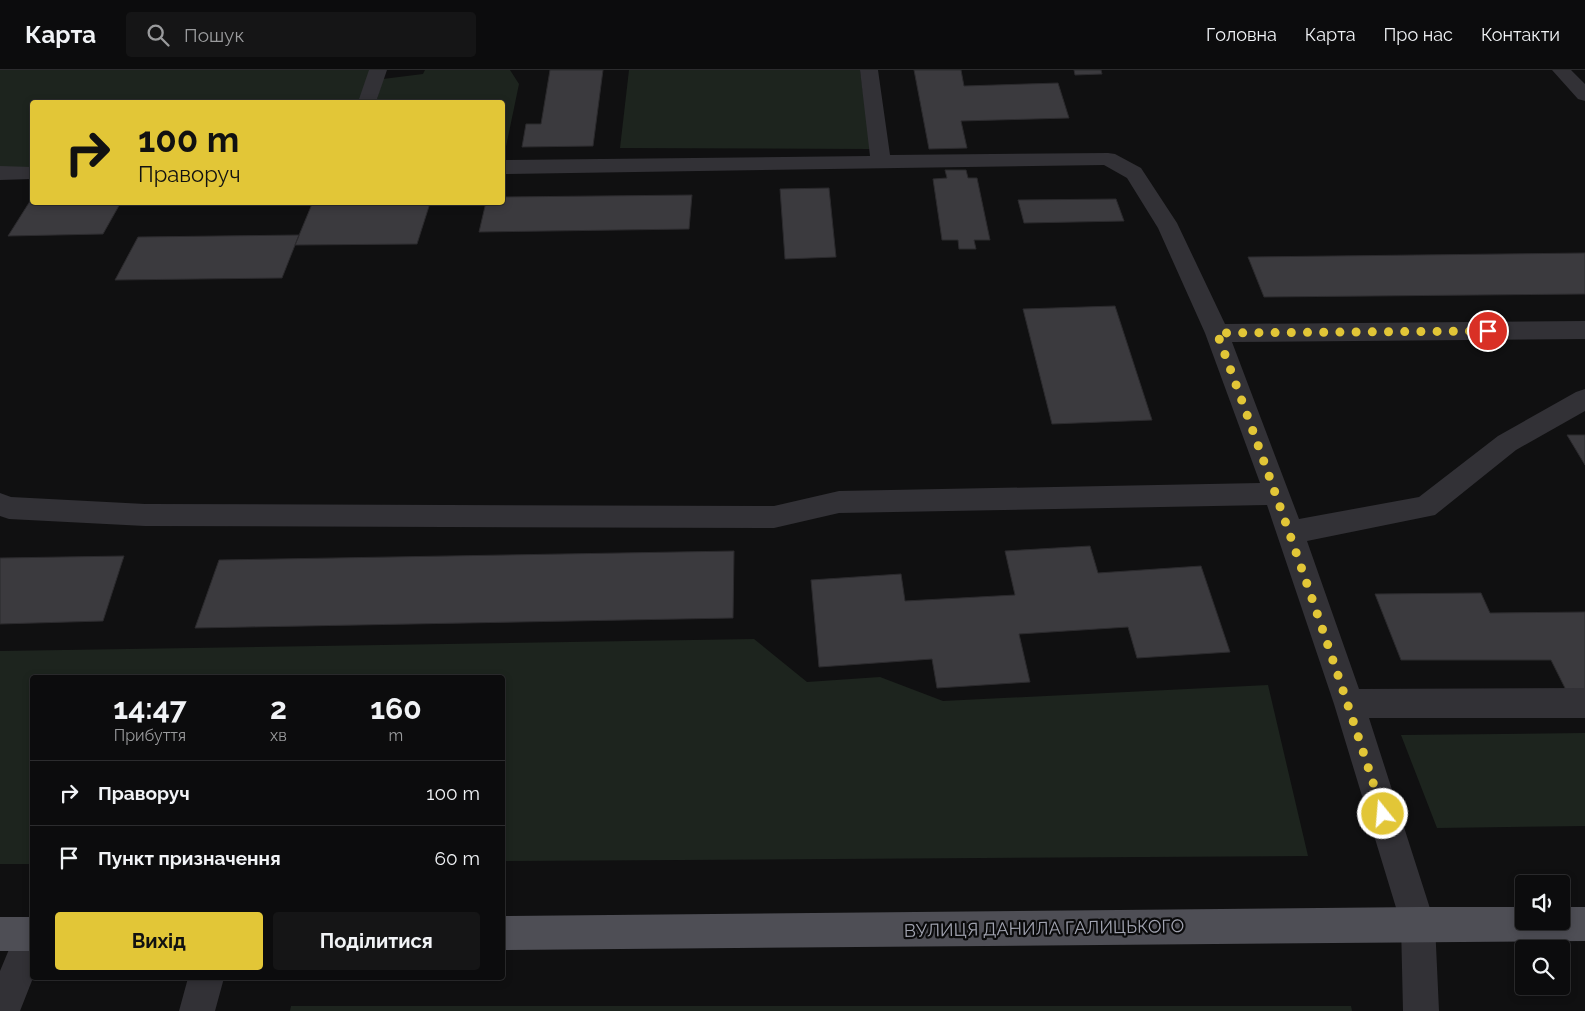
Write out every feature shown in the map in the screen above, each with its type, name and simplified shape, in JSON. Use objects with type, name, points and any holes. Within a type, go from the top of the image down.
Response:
[{"type":"main road","name":"ВУЛИЦЯ ДАНИЛА ГАЛИЦЬКОГО","points":[[505,933],[1585,924]]},
{"type":"main road","points":[[0,934],[30,934]]},
{"type":"street","points":[[368,100],[378,70]]},
{"type":"street","points":[[868,70],[881,162]]},
{"type":"street","points":[[1561,70],[1585,95]]},
{"type":"street","points":[[505,166],[1108,159],[1134,173],[1169,228],[1217,333],[1277,494],[1349,704],[1418,924],[1421,1011]]},
{"type":"street","points":[[0,173],[30,173]]},
{"type":"street","points":[[1217,333],[1585,330]]},
{"type":"street","points":[[1290,532],[1426,507],[1507,443],[1585,399]]},
{"type":"street","points":[[0,504],[9,508],[145,515],[774,517],[839,502],[1277,494]]},
{"type":"street","points":[[1349,704],[1585,703]]},
{"type":"street","points":[[2,1011],[30,939]]},
{"type":"street","points":[[197,1011],[205,980]]},
{"type":"shaded area","points":[[0,70],[374,70],[363,100],[30,100],[30,168],[0,168]]},
{"type":"shaded area","points":[[425,70],[510,70],[519,84],[505,151],[505,100],[377,100],[383,79],[423,74]]},
{"type":"shaded area","points":[[629,70],[860,70],[871,149],[620,148]]},
{"type":"shaded area","points":[[754,639],[807,682],[880,677],[943,701],[1268,685],[1308,856],[505,861],[505,675],[30,675],[30,864],[0,864],[0,651]]},
{"type":"shaded area","points":[[1585,733],[1585,826],[1437,828],[1401,735]]},
{"type":"shaded area","points":[[291,1006],[1351,1006],[1352,1011],[290,1011]]},
{"type":"building","points":[[550,70],[603,70],[593,146],[522,147],[526,124],[541,124]]},
{"type":"building","points":[[914,70],[961,70],[964,86],[1058,83],[1069,118],[961,121],[967,148],[929,149]]},
{"type":"building","points":[[1074,70],[1101,70],[1102,74],[1075,75]]},
{"type":"building","points":[[945,170],[966,170],[968,178],[977,178],[990,240],[974,240],[976,249],[959,249],[958,240],[942,240],[933,179],[947,178]]},
{"type":"building","points":[[829,188],[836,257],[785,259],[780,189]]},
{"type":"building","points":[[692,195],[689,229],[479,232],[485,205],[505,205],[505,197]]},
{"type":"building","points":[[1116,199],[1124,221],[1024,223],[1018,200]]},
{"type":"building","points":[[30,201],[30,205],[119,205],[103,234],[8,236]]},
{"type":"building","points":[[312,205],[429,205],[417,244],[295,245]]},
{"type":"building","points":[[299,235],[282,278],[115,280],[138,237]]},
{"type":"building","points":[[1585,253],[1585,294],[1264,297],[1248,257]]},
{"type":"building","points":[[1115,306],[1152,420],[1052,424],[1023,309]]},
{"type":"building","points":[[1567,435],[1585,435],[1585,465]]},
{"type":"building","points":[[1090,546],[1098,573],[1201,566],[1230,652],[1137,658],[1128,627],[1019,634],[1030,682],[937,688],[932,659],[819,667],[811,580],[901,574],[905,601],[1015,595],[1005,551]]},
{"type":"building","points":[[734,551],[733,618],[195,628],[219,560]]},
{"type":"building","points":[[124,556],[103,621],[0,624],[0,558]]},
{"type":"building","points":[[1481,593],[1490,613],[1585,612],[1585,698],[1570,698],[1551,660],[1401,660],[1375,594]]},
{"type":"route","points":[[1383,814],[1349,704],[1277,494],[1217,333],[1488,331]]}]
